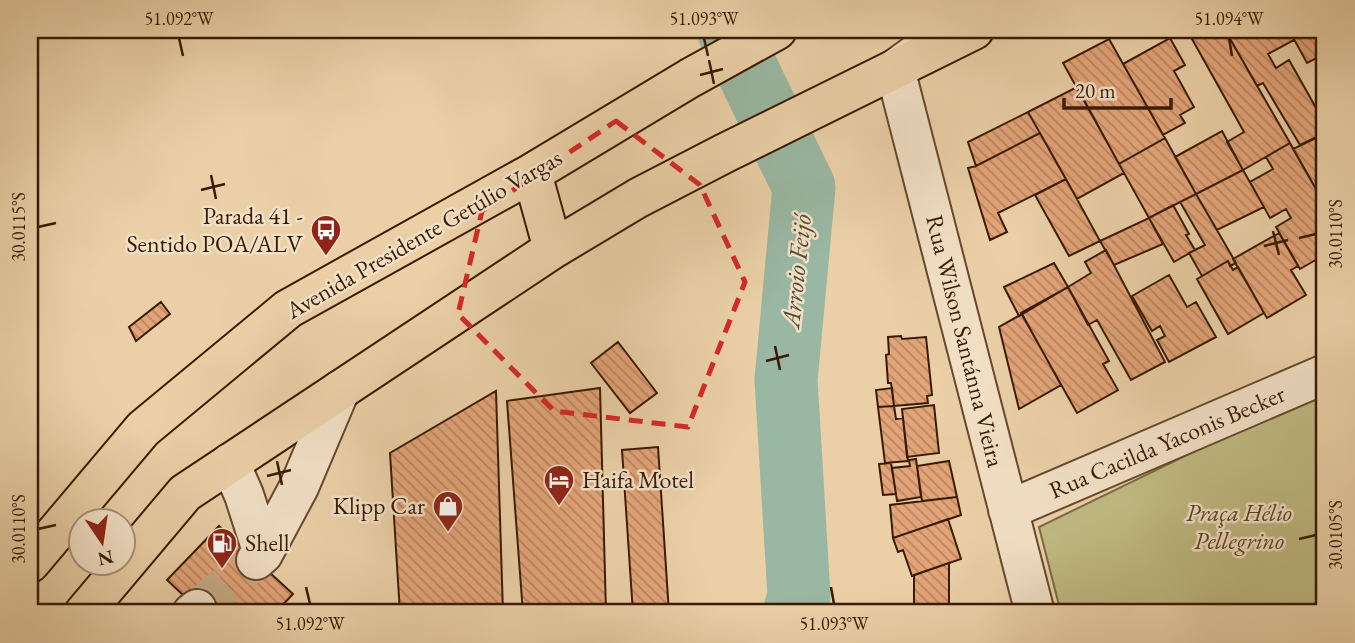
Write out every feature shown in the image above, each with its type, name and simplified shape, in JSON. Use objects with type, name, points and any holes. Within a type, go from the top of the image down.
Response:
[{"type":"main road","name":"Avenida Presidente Getúlio Vargas","points":[[30,563],[143,429],[288,309],[532,173],[690,78],[777,30]]},
{"type":"main road","points":[[84,613],[185,493],[553,249],[638,198],[974,30]]},
{"type":"main road","points":[[532,173],[553,249]]},
{"type":"street","points":[[895,69],[950,30]]},
{"type":"street","name":"Rua Wilson Santánna Vieira","points":[[895,69],[1035,613]]},
{"type":"street","name":"Rua Cacilda Yaconis Becker","points":[[1008,510],[1325,374]]},
{"type":"street","points":[[230,463],[244,495],[260,557],[299,487],[340,390]]},
{"type":"highlighted area","points":[[616,121],[700,185],[745,282],[688,427],[554,411],[458,314],[482,211]]},
{"type":"green space","name":"Praça Hélio Pellegrino","points":[[1325,388],[1325,613],[1061,613],[1039,527]]},
{"type":"building","points":[[1187,30],[1225,30],[1290,143],[1243,170],[1227,142],[1244,132]]},
{"type":"building","points":[[1225,30],[1289,30],[1294,40],[1268,54],[1276,68],[1289,60],[1315,106],[1325,100],[1325,133],[1300,145],[1263,83],[1257,86]]},
{"type":"building","points":[[1289,30],[1325,30],[1325,54],[1307,63]]},
{"type":"building","points":[[1170,38],[1185,65],[1174,71],[1194,107],[1180,115],[1185,123],[1163,135],[1123,64]]},
{"type":"building","points":[[1109,39],[1165,138],[1119,164],[1063,63]]},
{"type":"building","points":[[1077,87],[1124,173],[1077,199],[1028,112]]},
{"type":"building","points":[[1028,112],[1040,133],[976,166],[968,142]]},
{"type":"building","points":[[1222,131],[1243,170],[1196,194],[1175,157]]},
{"type":"building","points":[[1040,133],[1066,179],[998,213],[1007,232],[990,240],[968,168]]},
{"type":"building","points":[[1320,136],[1325,145],[1325,205],[1293,149]]},
{"type":"building","points":[[1165,138],[1196,194],[1149,218],[1119,164]]},
{"type":"building","points":[[1290,143],[1325,205],[1325,249],[1320,251],[1319,258],[1300,269],[1276,227],[1291,218],[1286,209],[1270,218],[1250,182],[1273,169],[1266,157]]},
{"type":"building","points":[[1243,170],[1264,207],[1217,230],[1196,194]]},
{"type":"building","points":[[1066,179],[1100,241],[1069,256],[1035,195]]},
{"type":"building","points":[[1196,194],[1236,263],[1230,266],[1228,261],[1202,276],[1189,253],[1205,245],[1180,202]]},
{"type":"building","points":[[1173,205],[1195,250],[1174,262],[1149,218]]},
{"type":"building","points":[[1149,218],[1163,244],[1114,265],[1100,241]]},
{"type":"building","points":[[1279,233],[1298,266],[1291,270],[1306,295],[1267,318],[1233,259]]},
{"type":"building","points":[[1106,250],[1165,362],[1131,380],[1097,320],[1088,325],[1068,287],[1091,273],[1085,262]]},
{"type":"building","points":[[1228,261],[1233,270],[1238,267],[1264,313],[1228,334],[1197,279]]},
{"type":"building","points":[[1054,263],[1068,287],[1019,316],[1004,287]]},
{"type":"building","points":[[1169,275],[1187,307],[1196,302],[1216,337],[1169,362],[1157,340],[1165,336],[1160,326],[1152,331],[1132,296]]},
{"type":"building","points":[[1068,287],[1109,361],[1103,364],[1118,390],[1077,413],[1021,313]]},
{"type":"building","points":[[161,302],[170,314],[136,341],[129,327]]},
{"type":"building","points":[[1022,314],[1061,385],[1019,409],[999,327]]},
{"type":"building","points":[[901,336],[902,339],[926,337],[932,395],[927,396],[928,403],[894,406],[891,383],[888,383],[886,355],[889,354],[888,337]]},
{"type":"building","points":[[618,342],[657,393],[630,413],[591,363]]},
{"type":"building","name":"Haifa Motel","points":[[600,388],[606,613],[523,613],[507,401]]},
{"type":"building","points":[[892,388],[894,406],[878,407],[876,390]]},
{"type":"building","name":"Klipp Car","points":[[496,391],[503,613],[400,613],[390,453]]},
{"type":"building","points":[[934,405],[939,453],[907,457],[902,409]]},
{"type":"building","points":[[894,406],[896,419],[903,418],[908,461],[885,463],[878,407]]},
{"type":"building","points":[[658,447],[669,613],[633,613],[622,450]]},
{"type":"building","points":[[916,459],[921,497],[897,501],[892,468],[910,466],[909,460]]},
{"type":"building","points":[[949,461],[957,497],[922,501],[917,466]]},
{"type":"building","points":[[891,463],[896,494],[883,495],[879,464]]},
{"type":"building","points":[[957,497],[961,515],[893,538],[890,505]]},
{"type":"building","points":[[948,519],[961,559],[912,576],[903,550],[898,552],[893,538]]},
{"type":"building","name":"Shell","points":[[219,526],[293,594],[275,613],[202,613],[167,580]]},
{"type":"building","points":[[949,563],[949,612],[914,612],[914,575]]},
{"type":"waterway","name":"Arroio Feijó","points":[[728,30],[804,187],[786,380],[799,596],[794,613]]},
{"type":"tunnel","points":[[197,609],[256,560]]},
{"type":"place","name":"Parada 41 - Sentido POA/ALV","points":[[326,257]]},
{"type":"place","name":"Haifa Motel","points":[[559,507]]},
{"type":"place","name":"Klipp Car","points":[[448,533]]},
{"type":"place","name":"Shell","points":[[222,570]]}]
